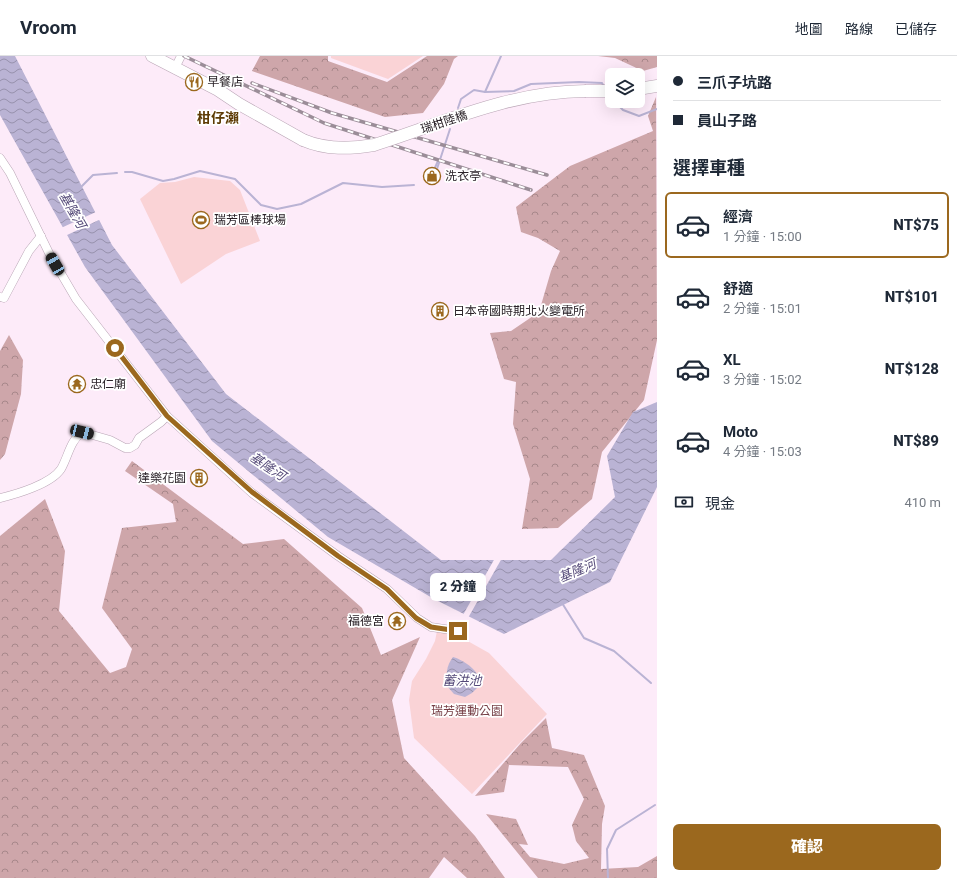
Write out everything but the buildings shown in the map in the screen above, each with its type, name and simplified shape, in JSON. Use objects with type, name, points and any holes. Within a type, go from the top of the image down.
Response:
[{"type":"main road","name":"瑞柑陸橋","points":[[152,56],[218,90],[238,104],[303,140],[334,148],[348,149],[368,146],[516,99],[560,92],[605,91]]},
{"type":"main road","points":[[645,87],[657,86]]},
{"type":"street","points":[[175,68],[181,56]]},
{"type":"street","points":[[218,90],[247,102],[306,136],[332,143],[349,144],[366,152],[334,153],[307,147],[295,142],[252,117],[218,90]]},
{"type":"street","points":[[435,120],[440,130]]},
{"type":"street","points":[[0,158],[10,173],[49,253],[76,299],[167,416],[252,492],[338,556],[387,589],[416,618],[431,627],[458,631]]},
{"type":"street","points":[[0,297],[4,298],[29,251],[41,236]]},
{"type":"street","points":[[0,498],[32,488],[56,476],[73,441],[77,435],[82,432],[110,440],[125,448],[130,448],[135,445],[139,438],[167,416]]},
{"type":"green space","points":[[260,56],[328,56],[328,61],[387,82],[427,56],[458,56],[454,59],[444,84],[423,113],[385,117],[252,71]]},
{"type":"green space","points":[[331,56],[423,56],[388,79],[331,58]]},
{"type":"green space","points":[[598,56],[657,56],[657,67],[645,70],[645,68],[637,68],[615,58]]},
{"type":"green space","points":[[656,97],[657,340],[644,400],[602,452],[592,499],[558,528],[522,529],[530,479],[513,424],[516,382],[504,379],[490,333],[511,331],[539,312],[551,271],[560,251],[538,238],[521,232],[516,207],[570,166],[653,131],[648,116]]},
{"type":"green space","name":"瑞芳區棒球場","points":[[194,177],[230,181],[240,190],[260,241],[226,254],[181,284],[140,199],[160,183],[175,182]]},
{"type":"green space","points":[[9,335],[23,360],[21,394],[5,454],[0,460],[0,351]]},
{"type":"green space","points":[[132,461],[243,544],[284,539],[362,608],[381,655],[420,637],[392,700],[404,758],[475,836],[505,878],[467,878],[444,857],[429,878],[0,878],[0,536],[45,499],[65,551],[59,611],[110,673],[126,667],[132,649],[102,608],[122,528],[176,522],[173,504],[125,471]]},
{"type":"green space","name":"瑞芳運動公園","points":[[437,631],[457,635],[489,653],[547,714],[472,794],[414,738],[409,700],[412,681],[435,641]]},
{"type":"green space","points":[[546,718],[552,748],[584,755],[605,806],[602,824],[601,869],[638,867],[657,856],[657,878],[538,878],[486,814],[516,819],[528,845],[519,844],[530,857],[564,864],[589,858],[576,841],[572,825],[584,799],[568,767],[509,765],[504,792],[475,796],[521,743]]},
{"type":"water","name":"基隆河","points":[[0,56],[15,56],[112,245],[226,394],[441,560],[551,560],[615,497],[607,456],[633,412],[657,402],[657,487],[610,582],[504,634],[434,599],[328,537],[212,441],[85,267],[0,115]]},
{"type":"water","name":"蓄洪池","points":[[453,657],[467,664],[478,676],[479,686],[465,697],[454,694],[447,686],[447,671]]},
{"type":"pier","points":[[98,211],[101,219],[65,236],[61,228]]},
{"type":"pier","points":[[495,558],[502,558],[468,618],[463,615]]},
{"type":"waterway","points":[[485,92],[501,56]]},
{"type":"waterway","points":[[458,108],[461,99],[474,90],[485,92],[514,91],[531,84],[579,82],[602,83],[603,85]]},
{"type":"waterway","points":[[621,108],[639,116],[657,109]]},
{"type":"waterway","points":[[436,172],[450,129]]},
{"type":"waterway","points":[[433,172],[438,161]]},
{"type":"waterway","points":[[125,172],[132,172],[163,181],[200,171],[235,179],[261,205],[277,209],[301,204],[343,183],[382,187],[414,185]]},
{"type":"waterway","points":[[80,188],[93,175],[117,173]]},
{"type":"waterway","points":[[426,181],[432,179]]},
{"type":"waterway","points":[[562,603],[584,638],[614,651],[651,683]]},
{"type":"waterway","points":[[608,878],[607,849],[616,830],[655,805]]},
{"type":"railway","points":[[184,56],[324,123],[531,190]]},
{"type":"railway","points":[[252,83],[332,113],[547,175]]},
{"type":"place","name":"早餐店","points":[[194,82]]},
{"type":"place","name":"洗衣亭","points":[[432,176]]},
{"type":"place","name":"瑞芳區棒球場","points":[[201,220]]},
{"type":"place","name":"日本帝國時期北火變電所","points":[[440,311]]},
{"type":"place","name":"忠仁廟","points":[[77,384]]},
{"type":"place","name":"達樂花園","points":[[199,478]]},
{"type":"place","name":"福德宮","points":[[397,621]]},
{"type":"district","name":"柑仔瀨","points":[[218,118]]},
{"type":"route","points":[[115,348],[167,416],[252,492],[338,556],[387,589],[416,618],[431,627],[458,631]]}]
